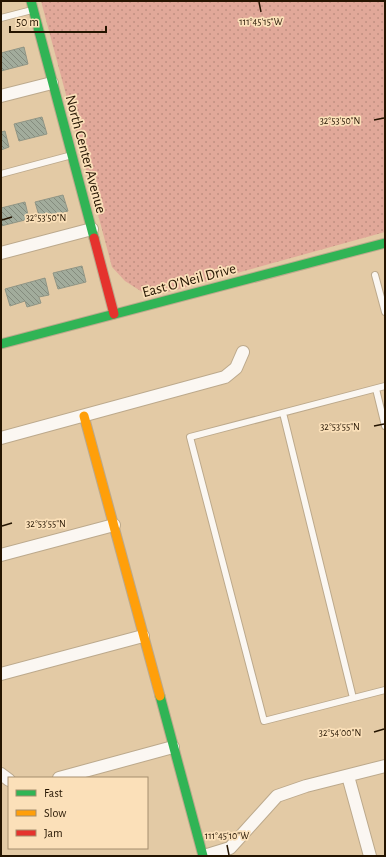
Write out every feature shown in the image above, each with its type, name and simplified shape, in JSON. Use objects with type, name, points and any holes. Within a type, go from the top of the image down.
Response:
[{"type":"street","name":"North Center Avenue","points":[[32,5],[114,314]]},
{"type":"street","points":[[1,96],[52,83]]},
{"type":"street","points":[[1,253],[92,229]]},
{"type":"street","name":"East O'Neil Drive","points":[[1,344],[385,243]]},
{"type":"street","points":[[1,438],[225,376],[236,368],[243,352]]},
{"type":"street","points":[[84,416],[173,747],[204,856],[230,848],[277,796],[306,786],[385,766]]},
{"type":"street","points":[[1,556],[114,524]]},
{"type":"street","points":[[1,674],[143,636]]},
{"type":"street","points":[[63,777],[173,747]]},
{"type":"street","points":[[348,776],[370,856]]},
{"type":"lane","points":[[1,18],[32,5]]},
{"type":"lane","points":[[1,174],[72,155]]},
{"type":"lane","points":[[375,275],[385,312]]},
{"type":"lane","points":[[385,386],[190,437],[264,721],[385,690]]},
{"type":"lane","points":[[376,389],[385,426]]},
{"type":"lane","points":[[283,413],[354,698]]},
{"type":"shaded area","points":[[41,1],[385,1],[385,232],[150,297],[125,281],[112,267]]},
{"type":"building","points":[[24,47],[28,64],[1,71],[1,53]]},
{"type":"building","points":[[42,117],[47,134],[19,141],[14,124]]},
{"type":"building","points":[[5,131],[9,147],[1,150],[1,132]]},
{"type":"building","points":[[63,195],[68,211],[40,219],[35,202]]},
{"type":"building","points":[[25,202],[29,219],[1,226],[1,208]]},
{"type":"building","points":[[82,266],[86,282],[58,289],[53,273]]},
{"type":"building","points":[[45,278],[49,295],[39,297],[41,303],[27,307],[25,301],[10,306],[5,289]]},
{"type":"traffic: fast","points":[[31,1],[94,238]]},
{"type":"traffic: fast","points":[[1,344],[385,243]]},
{"type":"traffic: fast","points":[[160,696],[203,856]]},
{"type":"traffic: slow","points":[[84,416],[160,696]]},
{"type":"traffic: jam","points":[[94,238],[114,314]]}]
